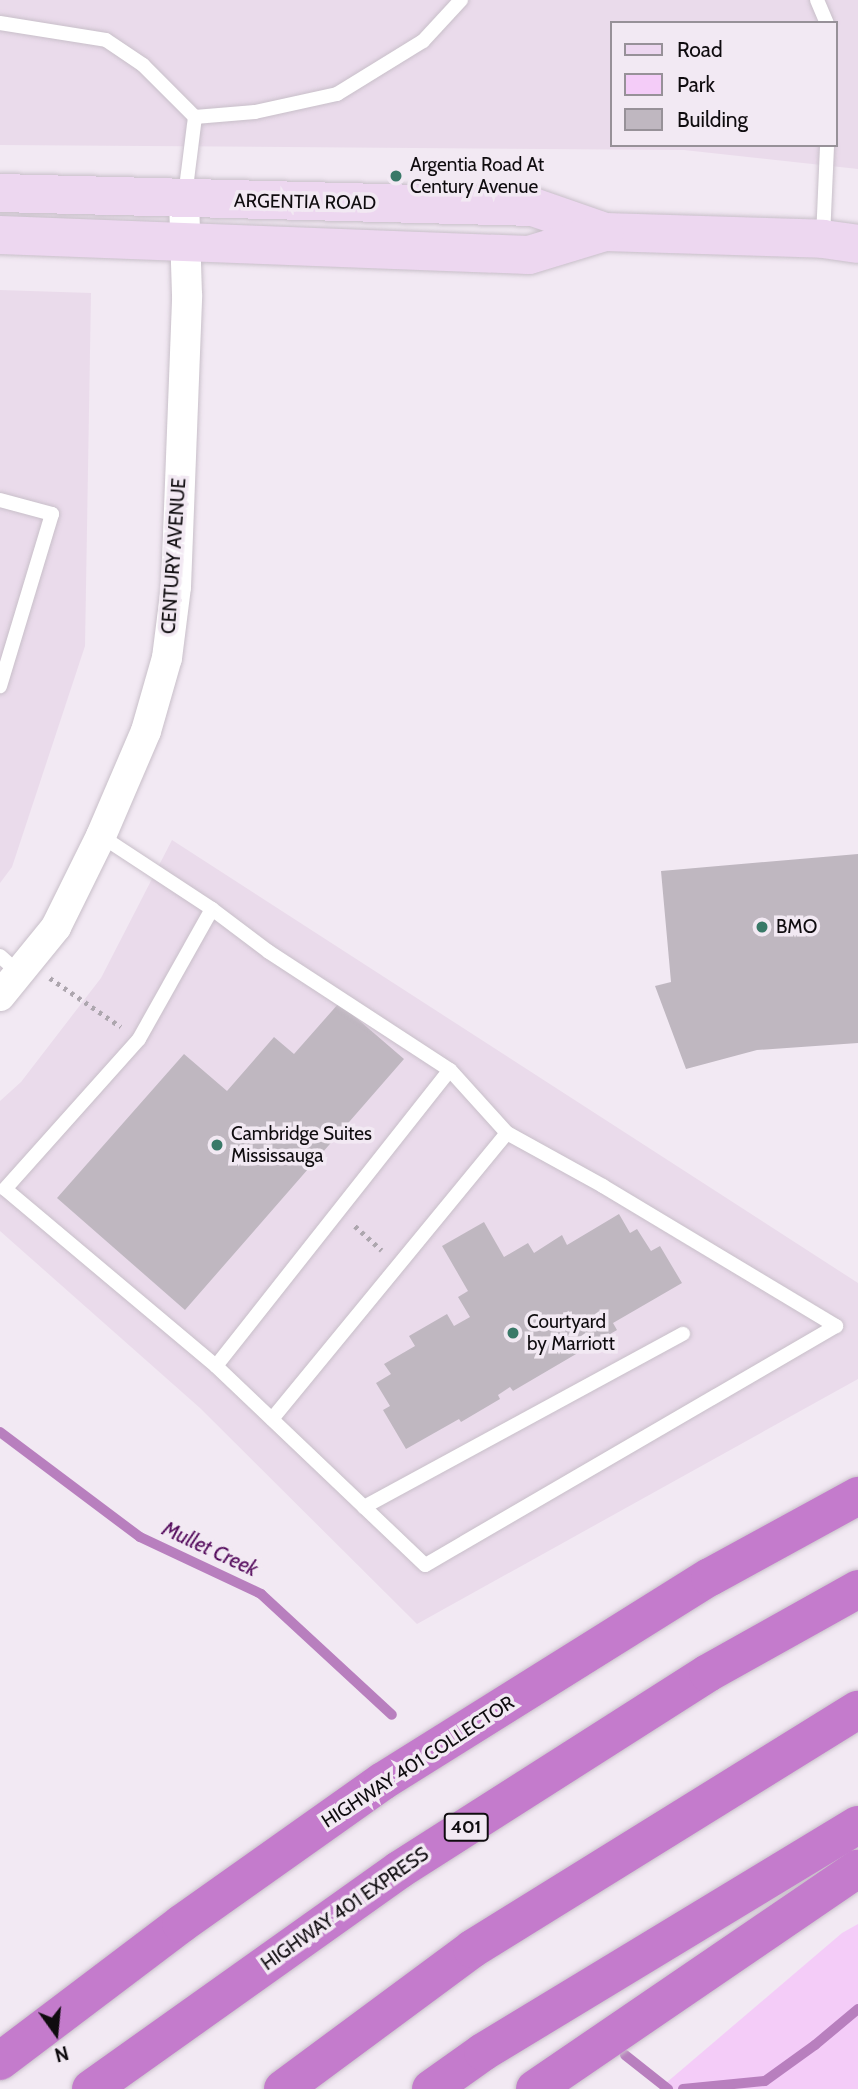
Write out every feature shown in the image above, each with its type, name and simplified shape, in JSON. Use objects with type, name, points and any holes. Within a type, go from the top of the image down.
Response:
[{"type":"highway","name":"HIGHWAY 401 COLLECTOR","points":[[0,2061],[181,1924],[383,1781],[710,1577],[858,1496]]},
{"type":"highway","name":"HIGHWAY 401 EXPRESS","points":[[91,2089],[399,1870],[708,1673],[858,1589]]},
{"type":"highway","points":[[283,2089],[472,1949],[858,1710]]},
{"type":"highway","points":[[431,2089],[483,2052],[858,1825]]},
{"type":"highway","points":[[535,2089],[858,1869]]},
{"type":"highway","points":[[0,2038],[181,1924]]},
{"type":"street","name":"ARGENTIA ROAD","points":[[0,193],[184,200],[533,207],[606,232],[840,242]]},
{"type":"street","name":"CENTURY AVENUE","points":[[0,996],[15,964],[56,927],[101,836],[146,731],[167,658],[176,587],[187,295],[184,200]]},
{"type":"street","name":"ARGENTIA ROAD","points":[[0,235],[529,255],[606,232]]},
{"type":"lane","points":[[0,23],[106,40],[143,65],[195,117],[255,112],[337,94],[423,41],[461,0]]},
{"type":"lane","points":[[817,0],[826,21]]},
{"type":"lane","points":[[184,200],[195,117]]},
{"type":"lane","points":[[827,147],[840,242]]},
{"type":"lane","points":[[0,500],[52,514],[0,686]]},
{"type":"lane","points":[[101,836],[212,909],[269,952],[450,1070],[507,1133],[603,1186],[836,1326],[425,1565],[216,1366],[5,1189],[139,1039],[212,909]]},
{"type":"lane","points":[[216,1366],[450,1070]]},
{"type":"lane","points":[[272,1419],[507,1133]]},
{"type":"lane","points":[[364,1507],[683,1334]]},
{"type":"path","points":[[15,964],[139,1039]]},
{"type":"path","points":[[338,1211],[398,1265]]},
{"type":"shaded area","points":[[0,0],[858,0],[858,169],[684,150],[0,145]]},
{"type":"shaded area","points":[[0,290],[91,293],[85,646],[12,867],[0,883]]},
{"type":"shaded area","points":[[172,840],[858,1283],[858,1379],[417,1624],[200,1408],[0,1231],[0,1101],[21,1082],[101,978]]},
{"type":"green space","points":[[858,1924],[858,2089],[659,2089],[842,1933]]},
{"type":"building","name":"BMO","points":[[858,854],[858,1043],[757,1050],[686,1069],[655,986],[671,982],[661,871]]},
{"type":"building","name":"Cambridge Suites Mississauga","points":[[339,1003],[404,1059],[185,1310],[57,1198],[184,1054],[227,1091],[274,1037],[294,1054]]},
{"type":"building","name":"Courtyard by Marriott","points":[[619,1214],[630,1233],[637,1229],[651,1251],[660,1246],[682,1283],[613,1323],[617,1330],[513,1391],[510,1387],[498,1395],[500,1399],[461,1422],[459,1419],[406,1449],[383,1410],[390,1406],[376,1383],[391,1374],[384,1364],[415,1346],[409,1336],[447,1314],[454,1326],[470,1317],[458,1297],[468,1291],[442,1246],[484,1222],[504,1257],[528,1243],[534,1253],[562,1235],[567,1245]]},
{"type":"waterway","name":"Mullet Creek","points":[[0,1432],[140,1537],[261,1594],[392,1715]]},
{"type":"waterway","name":"Mullet Creek","points":[[683,2089],[765,2081],[815,2045],[858,2009]]},
{"type":"waterway","name":"Mullet Creek","points":[[625,2055],[668,2089]]},
{"type":"place","name":"Argentia Road At Century Avenue","points":[[396,176]]},
{"type":"place","name":"BMO","points":[[762,927]]},
{"type":"place","name":"Cambridge Suites Mississauga","points":[[217,1145]]},
{"type":"place","name":"Courtyard by Marriott","points":[[513,1333]]}]
